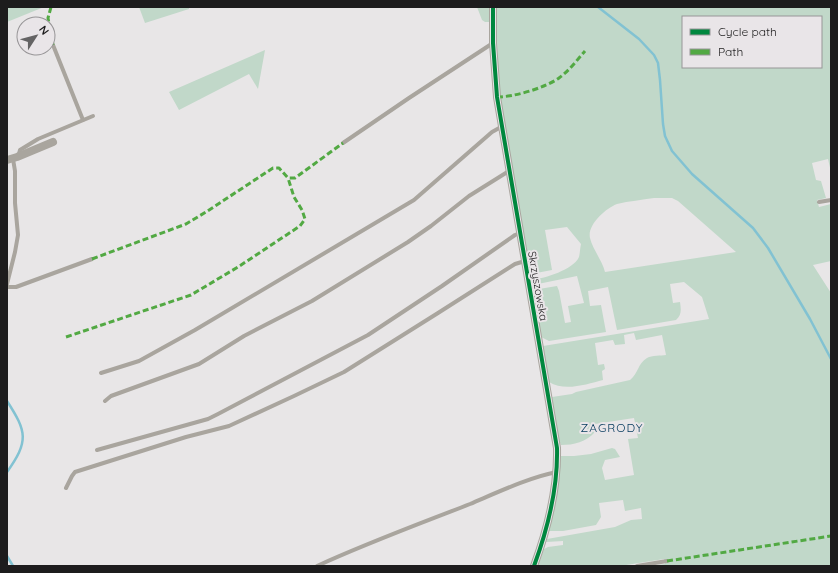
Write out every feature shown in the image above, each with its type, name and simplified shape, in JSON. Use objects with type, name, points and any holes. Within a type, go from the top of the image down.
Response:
[{"type":"street","name":"Skrzyszowska","points":[[493,7],[493,43],[501,127],[557,448],[557,472],[548,524],[534,566]]},
{"type":"street","points":[[12,158],[53,142]]},
{"type":"lane","points":[[343,143],[493,43]]},
{"type":"lane","points":[[56,52],[83,120]]},
{"type":"lane","points":[[7,284],[18,235],[15,203],[15,171],[12,158],[20,150],[38,139],[93,116]]},
{"type":"lane","points":[[101,373],[139,361],[167,346],[414,200],[492,132],[501,127]]},
{"type":"lane","points":[[105,401],[111,396],[199,364],[239,338],[312,301],[408,242],[469,196],[509,171]]},
{"type":"lane","points":[[819,202],[831,200]]},
{"type":"lane","points":[[97,450],[208,418],[225,410],[368,335],[520,233]]},
{"type":"lane","points":[[7,287],[16,286],[92,259]]},
{"type":"lane","points":[[66,488],[72,476],[76,472],[186,437],[229,426],[344,372],[515,264],[525,261]]},
{"type":"lane","points":[[317,566],[343,554],[494,494],[546,474],[557,472]]},
{"type":"lane","points":[[637,566],[666,561]]},
{"type":"green space","points":[[7,7],[44,7],[22,16],[16,16],[16,18],[7,22]]},
{"type":"green space","points":[[139,7],[189,7],[189,9],[145,23]]},
{"type":"green space","points":[[477,7],[490,7],[490,22],[485,22],[482,20]]},
{"type":"green space","points":[[496,7],[831,7],[831,172],[828,159],[812,163],[816,180],[821,181],[826,198],[817,200],[819,207],[831,204],[831,261],[813,265],[831,293],[831,566],[651,566],[665,564],[664,559],[620,566],[538,566],[544,549],[563,545],[563,541],[546,542],[547,539],[615,527],[631,520],[642,519],[641,508],[625,511],[623,500],[599,503],[601,517],[596,525],[563,531],[549,531],[560,456],[591,454],[612,448],[615,449],[620,457],[605,460],[602,468],[605,480],[634,475],[628,439],[638,438],[634,418],[595,424],[595,432],[584,441],[575,444],[561,445],[552,397],[572,394],[630,380],[633,378],[644,360],[649,357],[666,355],[662,335],[636,340],[634,333],[624,335],[625,344],[615,345],[613,340],[595,343],[598,365],[604,364],[605,369],[602,371],[603,380],[569,387],[555,385],[549,382],[543,346],[709,319],[702,297],[684,282],[670,284],[673,303],[680,302],[680,314],[676,320],[617,330],[608,287],[588,291],[590,306],[601,305],[606,332],[549,341],[541,337],[533,290],[557,286],[565,323],[571,322],[568,306],[584,303],[577,276],[533,285],[532,280],[558,273],[571,266],[579,257],[581,244],[567,227],[545,230],[552,270],[531,274],[501,103],[498,74]],"holes":[[[654,198],[672,198],[678,201],[736,252],[605,272],[590,238],[591,228],[598,218],[608,209],[617,204]]]},
{"type":"green space","points":[[265,50],[258,89],[249,74],[179,110],[169,92]]},
{"type":"waterway","points":[[598,7],[639,39],[654,55],[658,63],[665,136],[672,151],[692,174],[753,228],[768,248],[810,319],[831,359]]},
{"type":"waterway","points":[[7,401],[19,421],[23,436],[19,452],[7,472]]},
{"type":"waterway","points":[[7,556],[13,566]]},
{"type":"marked path","points":[[49,16],[51,7]]},
{"type":"marked path","points":[[497,97],[504,97],[529,91],[553,82],[566,72],[585,51]]},
{"type":"marked path","points":[[92,259],[186,224],[273,168],[279,168],[288,178],[295,178],[343,143]]},
{"type":"marked path","points":[[66,337],[191,295],[238,267],[300,226],[305,219],[302,210],[294,197],[288,178]]},
{"type":"marked path","points":[[667,561],[831,536]]},
{"type":"cycle path","points":[[493,7],[493,43],[497,97],[557,448],[554,493],[548,523],[534,566]]},
{"type":"district","name":"ZAGRODY","points":[[612,427]]}]
